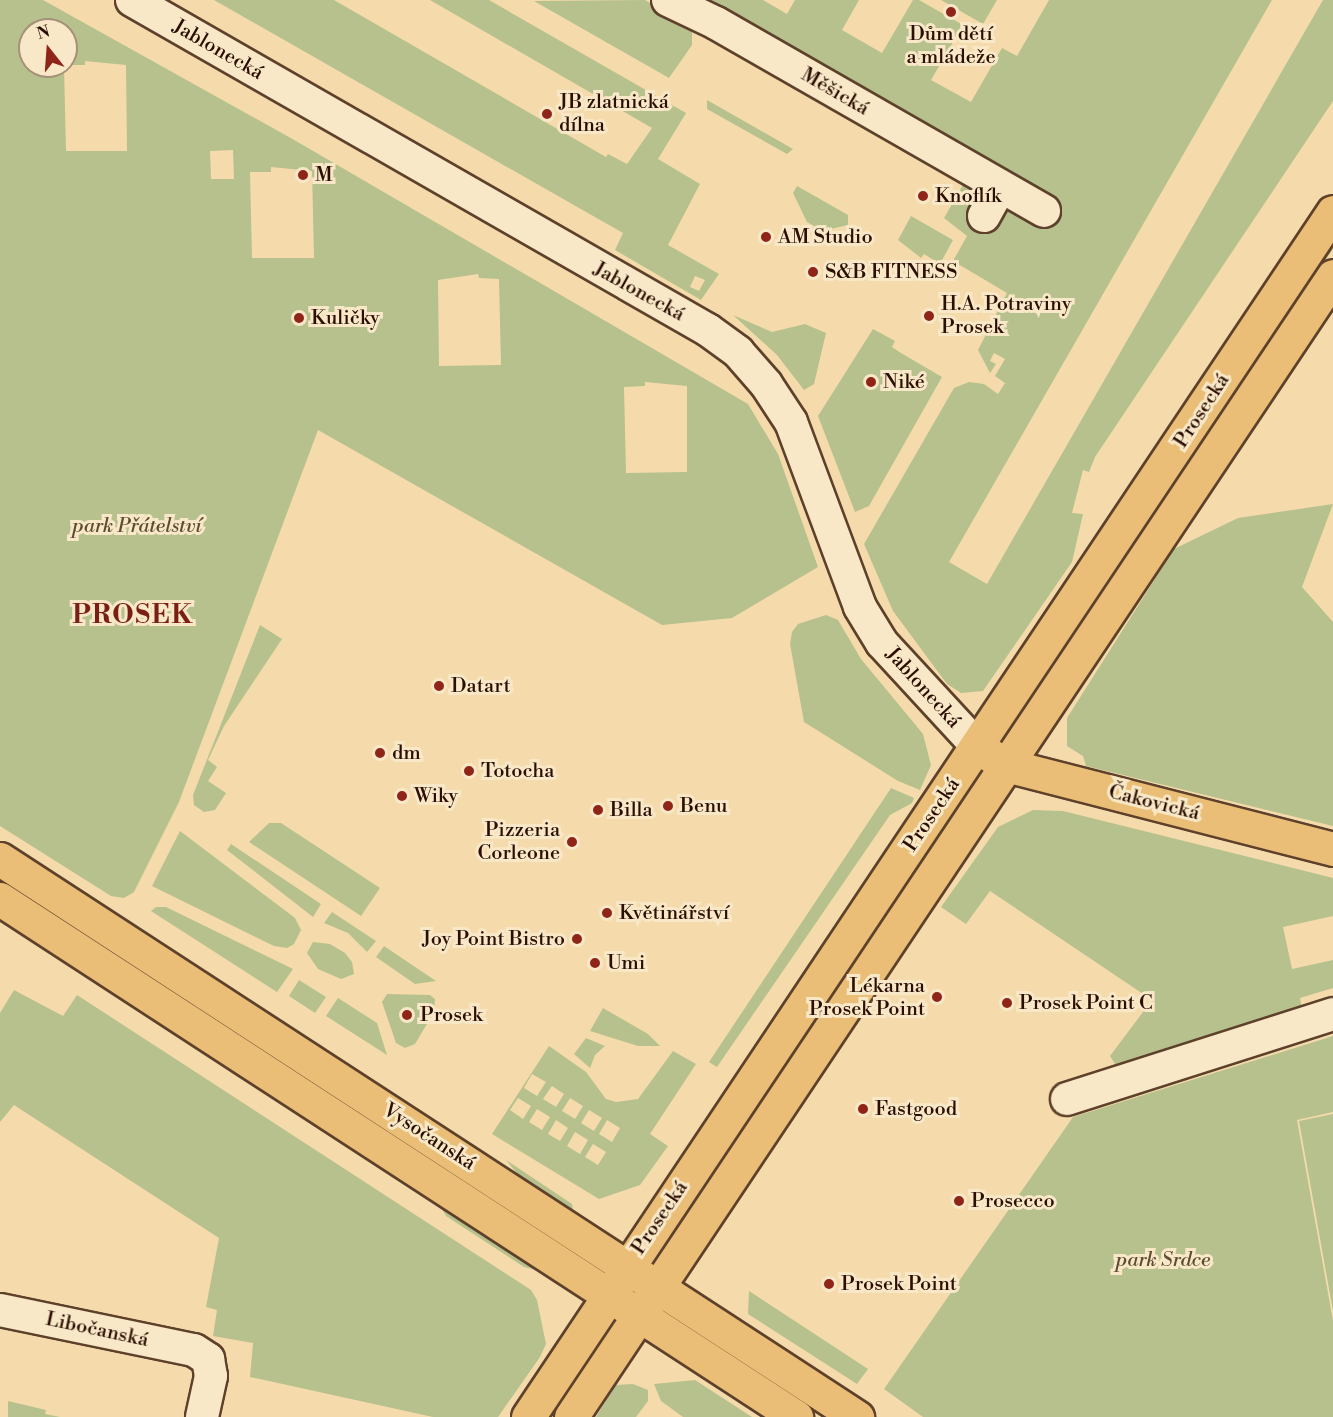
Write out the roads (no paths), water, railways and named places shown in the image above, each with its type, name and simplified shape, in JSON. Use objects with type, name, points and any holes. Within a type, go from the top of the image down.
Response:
[{"type":"main road","name":"Prosecká","points":[[528,1417],[609,1297],[627,1266],[978,747],[1333,212]]},
{"type":"main road","name":"Prosecká","points":[[571,1417],[640,1317],[1333,276]]},
{"type":"main road","name":"Čakovická","points":[[978,747],[1006,765],[1333,849]]},
{"type":"main road","name":"Vysočanská","points":[[0,859],[857,1417]]},
{"type":"main road","name":"Vysočanská","points":[[0,899],[796,1417]]},
{"type":"street","name":"Jablonecká","points":[[132,0],[708,330],[738,352],[766,384],[791,422],[813,474],[860,607],[882,643],[978,747]]},
{"type":"street","name":"Měšická","points":[[669,0],[716,23],[1044,211]]},
{"type":"street","points":[[984,216],[1000,187]]},
{"type":"street","points":[[1067,1099],[1333,1014]]},
{"type":"street","name":"Libočanská","points":[[0,1310],[194,1350],[208,1359],[211,1376],[202,1417]]},
{"type":"place","name":"Dům dětí a mládeže","points":[[951,12]]},
{"type":"place","name":"JB zlatnická dílna","points":[[547,114]]},
{"type":"place","name":"M","points":[[303,175]]},
{"type":"place","name":"Knoflík","points":[[923,196]]},
{"type":"place","name":"AM Studio","points":[[766,237]]},
{"type":"place","name":"S&B FITNESS","points":[[813,272]]},
{"type":"place","name":"H.A. Potraviny Prosek","points":[[929,316]]},
{"type":"place","name":"Kuličky","points":[[299,318]]},
{"type":"place","name":"Niké","points":[[871,382]]},
{"type":"place","name":"Datart","points":[[439,686]]},
{"type":"place","name":"dm","points":[[380,753]]},
{"type":"place","name":"Totocha","points":[[469,771]]},
{"type":"place","name":"Wiky","points":[[402,796]]},
{"type":"place","name":"Benu","points":[[668,806]]},
{"type":"place","name":"Billa","points":[[598,810]]},
{"type":"place","name":"Pizzeria Corleone","points":[[572,842]]},
{"type":"place","name":"Květinářství","points":[[607,913]]},
{"type":"place","name":"Joy Point Bistro","points":[[577,939]]},
{"type":"place","name":"Umi","points":[[595,963]]},
{"type":"place","name":"Lékarna Prosek Point","points":[[937,997]]},
{"type":"place","name":"Prosek Point C","points":[[1007,1003]]},
{"type":"place","name":"Prosek","points":[[407,1015]]},
{"type":"place","name":"Fastgood","points":[[863,1109]]},
{"type":"place","name":"Prosecco","points":[[959,1201]]},
{"type":"place","name":"Prosek Point","points":[[829,1284]]},
{"type":"district","name":"PROSEK","points":[[133,616]]},
{"type":"park label","name":"park Přátelství","points":[[137,526]]},
{"type":"park label","name":"park Srdce","points":[[1163,1260]]}]
